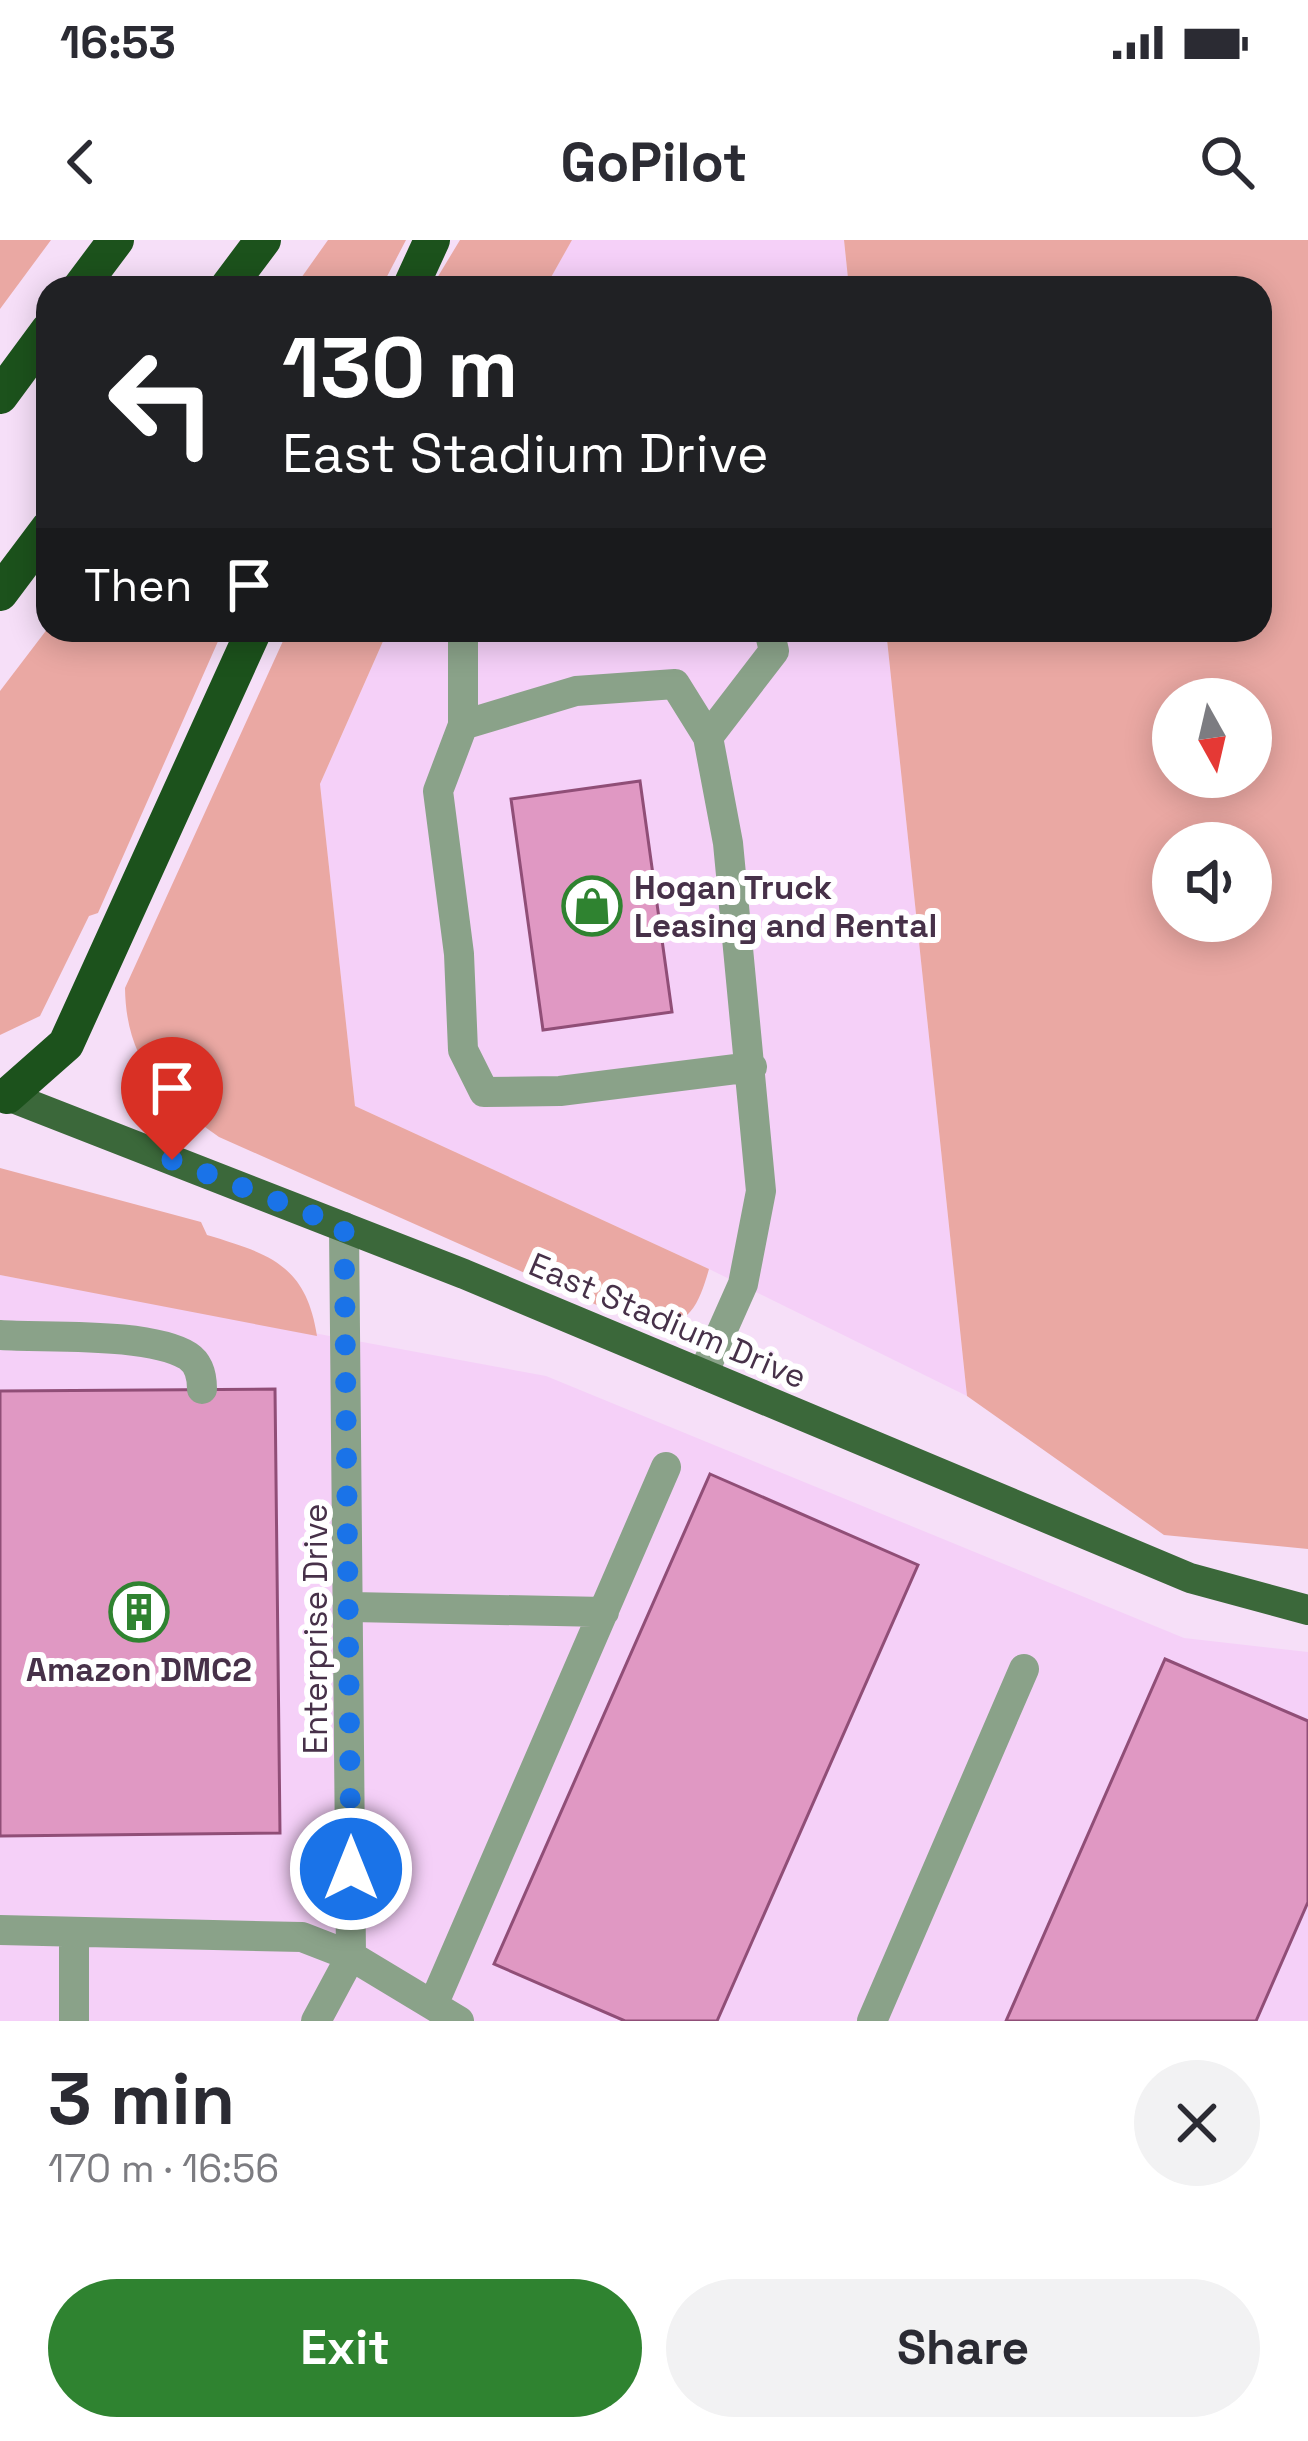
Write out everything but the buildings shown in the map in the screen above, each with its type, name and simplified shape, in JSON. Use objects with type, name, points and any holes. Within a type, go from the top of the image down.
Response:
[{"type":"highway","points":[[89,276],[116,240]]},
{"type":"highway","points":[[236,276],[263,240]]},
{"type":"highway","points":[[416,276],[432,240]]},
{"type":"highway","points":[[0,396],[36,347]]},
{"type":"highway","points":[[0,593],[36,545]]},
{"type":"highway","points":[[3,1094],[66,1044],[249,642]]},
{"type":"main road","name":"East Stadium Drive","points":[[3,1094],[344,1227],[1190,1578],[1308,1610]]},
{"type":"street","points":[[463,642],[463,725],[438,791],[459,954],[463,1051],[484,1092],[560,1091],[752,1067]]},
{"type":"street","points":[[708,737],[774,651],[772,642]]},
{"type":"street","points":[[463,725],[576,691],[675,684],[708,737],[728,843],[761,1191],[743,1284],[703,1374]]},
{"type":"street","name":"Enterprise Drive","points":[[316,2021],[351,1956],[352,1607],[344,1227]]},
{"type":"street","points":[[0,1335],[156,1345],[188,1356],[198,1366],[202,1389]]},
{"type":"street","points":[[0,1930],[302,1937],[351,1956],[446,2013],[666,1468]]},
{"type":"street","points":[[352,1607],[604,1612]]},
{"type":"street","points":[[872,2021],[1024,1669]]},
{"type":"street","points":[[74,1934],[74,2021]]},
{"type":"shaded area","points":[[0,240],[51,240],[0,309]]},
{"type":"shaded area","points":[[328,240],[406,240],[387,276],[302,276]]},
{"type":"shaded area","points":[[460,240],[572,240],[552,276],[438,276]]},
{"type":"shaded area","points":[[572,240],[844,240],[848,276],[552,276]]},
{"type":"shaded area","points":[[844,240],[1308,240],[1308,1549],[1164,1535],[967,1396],[887,642],[1272,642],[1272,276],[848,276]]},
{"type":"shaded area","points":[[37,642],[218,642],[98,913],[89,916],[40,1016],[0,1035],[0,691]]},
{"type":"shaded area","points":[[283,642],[383,642],[320,784],[355,1106],[709,1269],[701,1294],[681,1319],[644,1326],[219,1137],[180,1107],[151,1075],[132,1036],[125,988]]},
{"type":"shaded area","points":[[383,642],[887,642],[967,1396],[709,1269],[355,1106],[320,784]]},
{"type":"shaded area","points":[[0,1168],[201,1222],[207,1235],[282,1266],[304,1293],[317,1336],[0,1275]]},
{"type":"shaded area","points":[[0,1275],[546,1376],[1184,1638],[1308,1652],[1308,2021],[0,2021]]},
{"type":"place","name":"Hogan Truck Leasing and Rental","points":[[592,906]]},
{"type":"place","name":"Amazon DMC2","points":[[139,1612]]},
{"type":"route","points":[[172,1160],[344,1227],[351,1532],[351,1869]]}]
